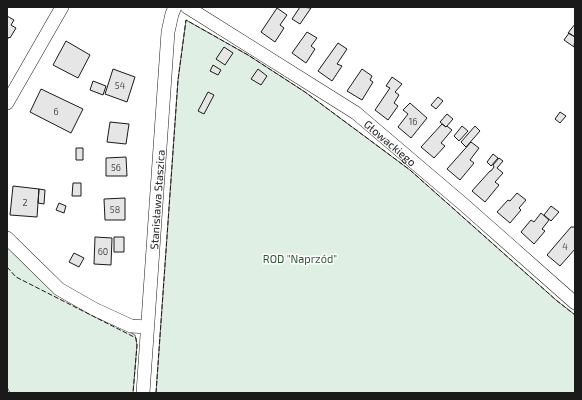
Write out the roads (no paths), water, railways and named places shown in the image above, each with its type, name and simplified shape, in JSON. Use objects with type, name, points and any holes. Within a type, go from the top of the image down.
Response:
[{"type":"street","points":[[7,103],[62,7]]},
{"type":"street","name":"Stanisława Staszica","points":[[144,393],[147,327],[168,32],[175,7]]},
{"type":"street","name":"Głowackiego","points":[[187,7],[356,113],[463,204],[575,303]]},
{"type":"street","points":[[7,238],[59,289],[94,309],[131,326],[147,327]]},
{"type":"park label","name":"ROD \"Naprzód\"","points":[[300,258]]}]
